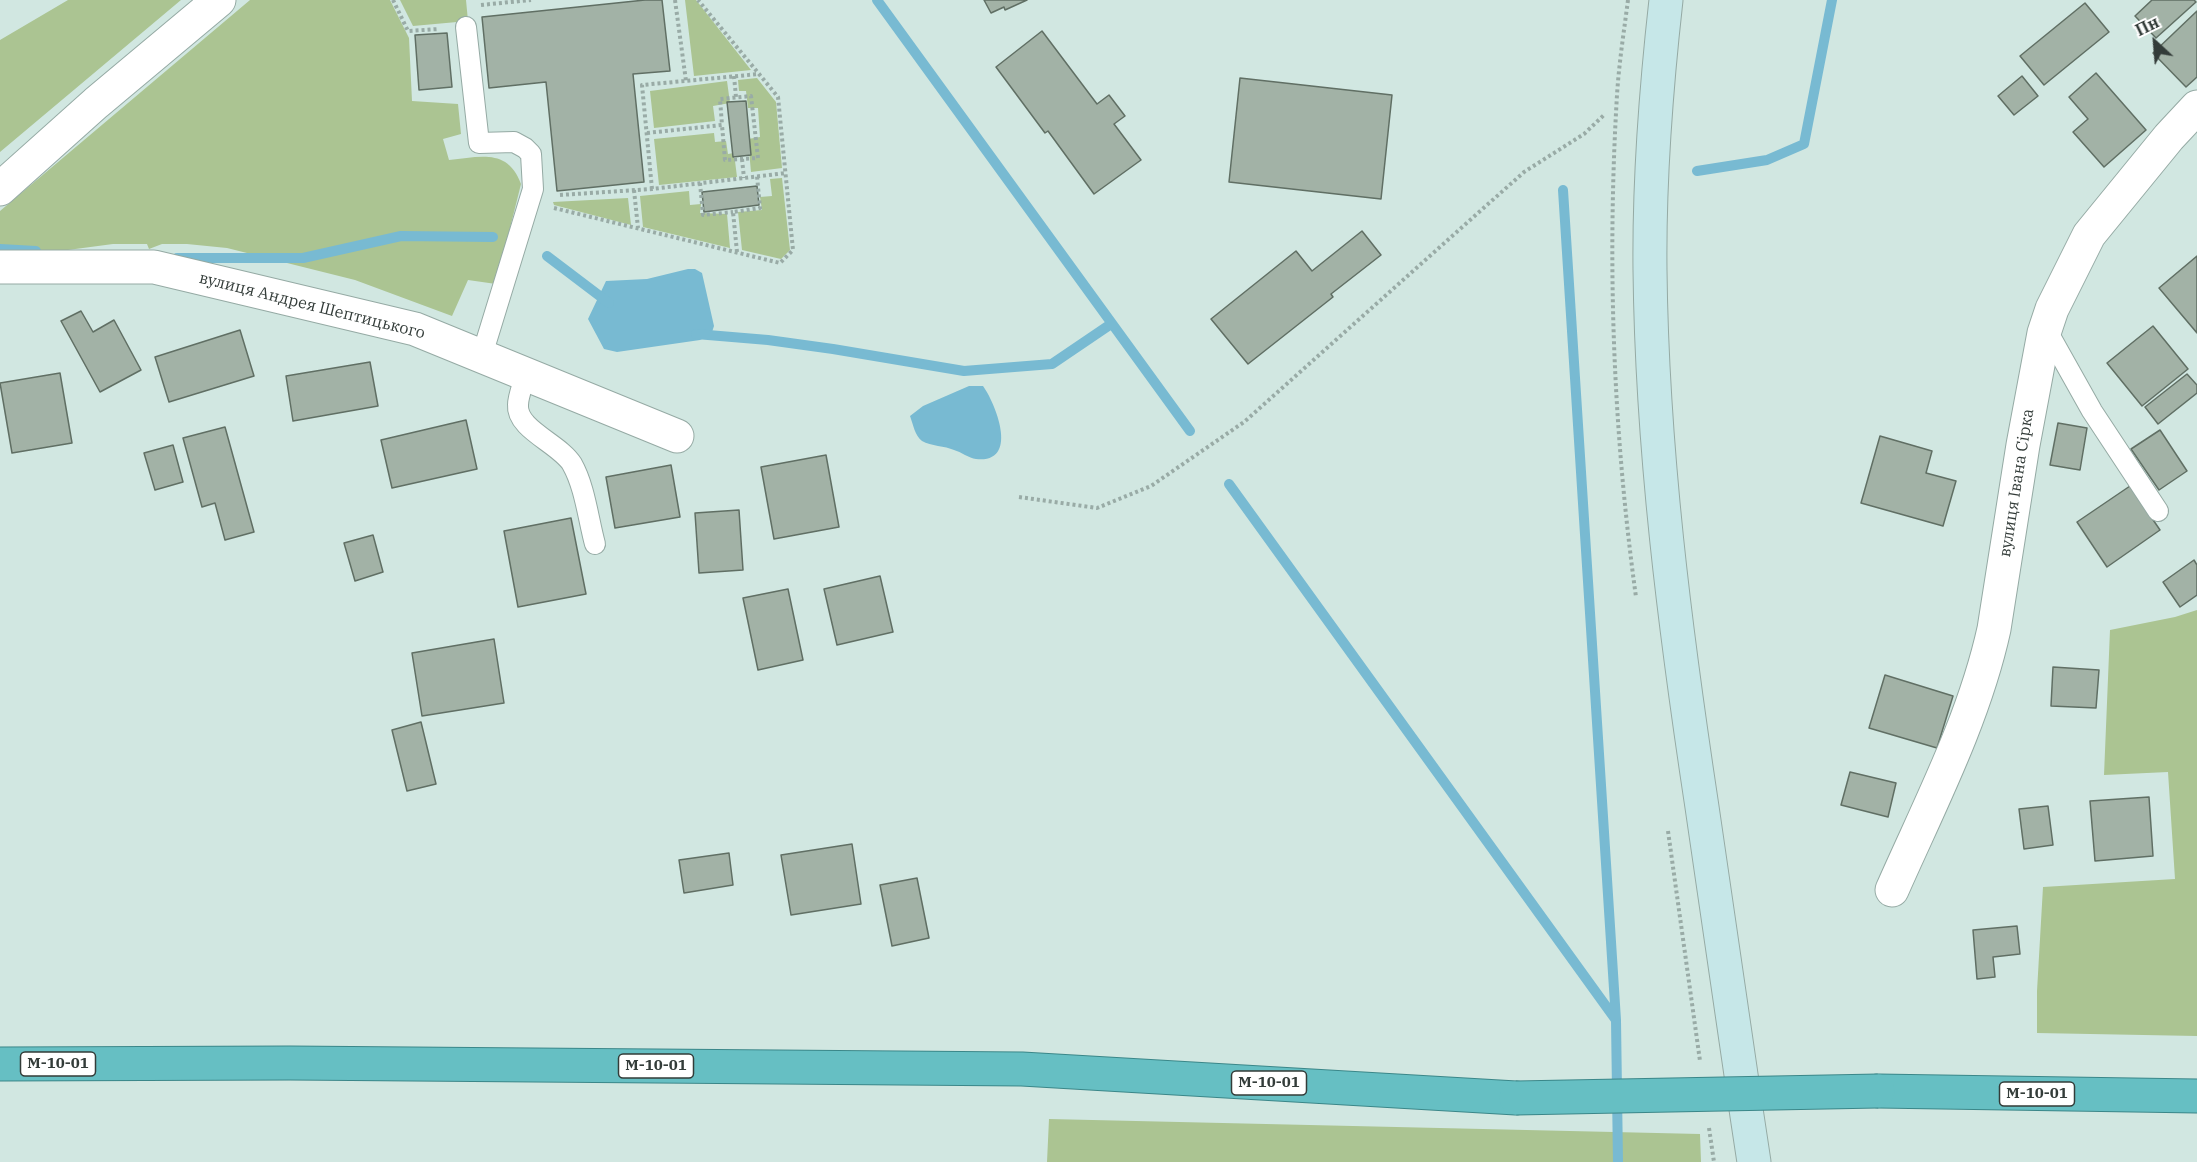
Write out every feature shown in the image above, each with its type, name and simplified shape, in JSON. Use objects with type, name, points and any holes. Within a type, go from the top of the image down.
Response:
[{"type":"highway","name":"М-10-01","points":[[0,1064],[301,1063],[1022,1069],[1516,1098],[1878,1091],[2197,1096]]},
{"type":"main road","points":[[1666,0],[1653,154],[1650,256],[1653,392],[1664,531],[1683,678],[1754,1162]]},
{"type":"street","points":[[0,189],[96,103],[219,0]]},
{"type":"street","name":"вулиця Івана Сірка","points":[[1892,890],[1950,758],[1986,663],[1994,629],[2023,445],[2045,327],[2059,292],[2089,235],[2169,137],[2197,107]]},
{"type":"street","name":"вулиця Андрея Шептицького","points":[[0,267],[154,267],[415,329],[677,436]]},
{"type":"lane","points":[[466,27],[471,143],[514,142],[531,154],[531,195],[482,355]]},
{"type":"lane","points":[[2045,327],[2092,411],[2158,511]]},
{"type":"lane","points":[[526,373],[517,405],[520,419],[562,452],[571,462],[577,476],[595,544]]},
{"type":"path","points":[[675,0],[686,81]]},
{"type":"path","points":[[531,195],[638,228],[780,263],[793,250],[778,97],[698,0]]},
{"type":"path","points":[[652,189],[642,85],[759,74]]},
{"type":"path","points":[[734,76],[736,97]]},
{"type":"path","points":[[751,96],[758,158],[725,160],[722,125],[720,99],[751,96]]},
{"type":"path","points":[[1019,497],[1097,508],[1151,486],[1244,422],[1524,172],[1584,134],[1605,114]]},
{"type":"path","points":[[647,133],[722,125]]},
{"type":"path","points":[[742,159],[744,178]]},
{"type":"path","points":[[531,195],[652,189],[786,173]]},
{"type":"path","points":[[700,183],[703,215],[733,212],[760,208],[757,176]]},
{"type":"path","points":[[634,190],[638,228]]},
{"type":"path","points":[[733,212],[737,252]]},
{"type":"green space","points":[[68,0],[181,0],[0,152],[0,40]]},
{"type":"green space","points":[[250,0],[390,0],[409,38],[412,101],[458,104],[461,134],[443,139],[449,160],[492,157],[501,160],[509,165],[521,184],[496,284],[468,280],[452,316],[355,280],[227,248],[162,244],[149,249],[147,244],[113,244],[0,259],[0,211]]},
{"type":"green space","points":[[400,0],[466,0],[468,21],[413,26]]},
{"type":"green space","points":[[685,0],[696,0],[751,70],[694,76]]},
{"type":"green space","points":[[757,78],[776,102],[782,168],[751,172],[748,139],[760,137],[758,108],[748,108],[746,91],[739,91],[738,80]]},
{"type":"green space","points":[[727,81],[730,103],[713,106],[715,121],[654,128],[650,91]]},
{"type":"green space","points":[[714,133],[715,142],[726,141],[728,154],[734,153],[737,177],[659,185],[654,139]]},
{"type":"green space","points":[[782,178],[790,250],[781,259],[742,250],[738,212],[762,210],[760,197],[772,196],[770,179]]},
{"type":"green space","points":[[689,191],[690,205],[701,204],[700,213],[727,214],[730,248],[643,227],[640,196]]},
{"type":"green space","points":[[628,198],[631,225],[554,205],[553,202]]},
{"type":"green space","points":[[2197,610],[2197,1036],[2037,1033],[2043,887],[2175,879],[2168,772],[2104,775],[2110,630],[2175,617]]},
{"type":"green space","points":[[1049,1119],[1700,1134],[1701,1162],[1047,1162]]},
{"type":"water","points":[[695,269],[702,273],[714,326],[711,335],[700,340],[617,352],[604,349],[588,319],[606,281],[647,279]]},
{"type":"water","points":[[969,386],[983,386],[998,418],[1001,443],[997,452],[989,458],[976,459],[922,441],[916,433],[910,416],[923,406]]},
{"type":"building","points":[[662,0],[670,71],[633,74],[644,182],[557,191],[546,82],[489,88],[482,17]]},
{"type":"building","points":[[984,0],[1027,0],[1005,10],[1004,7],[991,13]]},
{"type":"building","points":[[2152,0],[2194,0],[2196,2],[2156,38],[2135,16]]},
{"type":"building","points":[[2085,3],[2109,32],[2044,85],[2020,56]]},
{"type":"building","points":[[2197,11],[2197,77],[2186,87],[2153,53]]},
{"type":"building","points":[[1042,31],[1097,104],[1109,95],[1125,116],[1114,124],[1141,160],[1094,194],[1048,131],[1045,133],[996,67]]},
{"type":"building","points":[[447,33],[452,87],[419,90],[415,35]]},
{"type":"building","points":[[2096,73],[2146,130],[2104,167],[2073,132],[2088,119],[2069,97]]},
{"type":"building","points":[[2022,76],[2038,96],[2014,115],[1998,96]]},
{"type":"building","points":[[1240,78],[1392,95],[1381,199],[1229,182]]},
{"type":"building","points":[[746,101],[751,155],[733,157],[727,102]]},
{"type":"building","points":[[757,186],[759,205],[704,212],[702,192]]},
{"type":"building","points":[[1362,231],[1381,255],[1331,294],[1333,297],[1248,364],[1211,319],[1296,251],[1312,271]]},
{"type":"building","points":[[2197,256],[2197,333],[2159,288]]},
{"type":"building","points":[[81,311],[93,332],[114,320],[141,370],[100,392],[61,321]]},
{"type":"building","points":[[2153,326],[2188,369],[2142,406],[2107,363]]},
{"type":"building","points":[[240,330],[254,376],[169,402],[155,357]]},
{"type":"building","points":[[370,362],[378,406],[293,421],[286,376]]},
{"type":"building","points":[[60,373],[72,443],[12,453],[0,383]]},
{"type":"building","points":[[2187,374],[2197,385],[2197,393],[2158,424],[2145,407]]},
{"type":"building","points":[[466,420],[477,469],[392,488],[381,440]]},
{"type":"building","points":[[2058,423],[2087,428],[2080,470],[2050,465]]},
{"type":"building","points":[[225,427],[254,532],[225,540],[215,503],[202,507],[183,438]]},
{"type":"building","points":[[2160,430],[2187,471],[2159,490],[2131,449]]},
{"type":"building","points":[[1880,436],[1932,451],[1926,473],[1956,481],[1943,526],[1861,503]]},
{"type":"building","points":[[173,445],[183,482],[155,490],[144,453]]},
{"type":"building","points":[[826,455],[839,527],[774,539],[761,467]]},
{"type":"building","points":[[671,465],[680,517],[615,528],[606,477]]},
{"type":"building","points":[[2130,486],[2160,530],[2107,567],[2077,522]]},
{"type":"building","points":[[739,510],[743,570],[699,573],[695,513]]},
{"type":"building","points":[[571,518],[586,594],[518,607],[504,531]]},
{"type":"building","points":[[373,535],[383,572],[355,581],[344,543]]},
{"type":"building","points":[[2194,560],[2197,565],[2197,595],[2180,607],[2163,582]]},
{"type":"building","points":[[880,576],[893,632],[837,645],[824,589]]},
{"type":"building","points":[[788,589],[803,660],[758,670],[743,598]]},
{"type":"building","points":[[494,639],[504,703],[422,716],[412,653]]},
{"type":"building","points":[[2053,667],[2099,670],[2096,708],[2051,706]]},
{"type":"building","points":[[1885,675],[1953,696],[1937,748],[1869,728]]},
{"type":"building","points":[[421,722],[436,784],[407,791],[392,730]]},
{"type":"building","points":[[1850,772],[1896,783],[1888,817],[1841,805]]},
{"type":"building","points":[[2149,797],[2153,856],[2095,861],[2090,801]]},
{"type":"building","points":[[2048,806],[2053,845],[2024,849],[2019,809]]},
{"type":"building","points":[[852,844],[861,904],[791,915],[781,855]]},
{"type":"building","points":[[729,853],[733,885],[684,893],[679,860]]},
{"type":"building","points":[[917,878],[929,938],[892,946],[880,885]]},
{"type":"building","points":[[2017,926],[2020,954],[1993,957],[1995,977],[1977,979],[1973,930]]},
{"type":"waterway","points":[[877,0],[1190,431]]},
{"type":"waterway","points":[[1697,171],[1767,160],[1804,144],[1832,0]]},
{"type":"waterway","points":[[1563,190],[1616,1020]]},
{"type":"waterway","points":[[177,258],[303,258],[401,236],[493,237]]},
{"type":"waterway","points":[[0,249],[36,251]]},
{"type":"waterway","points":[[547,256],[609,303]]},
{"type":"waterway","points":[[696,334],[768,340],[964,371],[1052,364],[1111,324]]},
{"type":"waterway","points":[[1229,484],[1616,1020],[1618,1162]]}]
